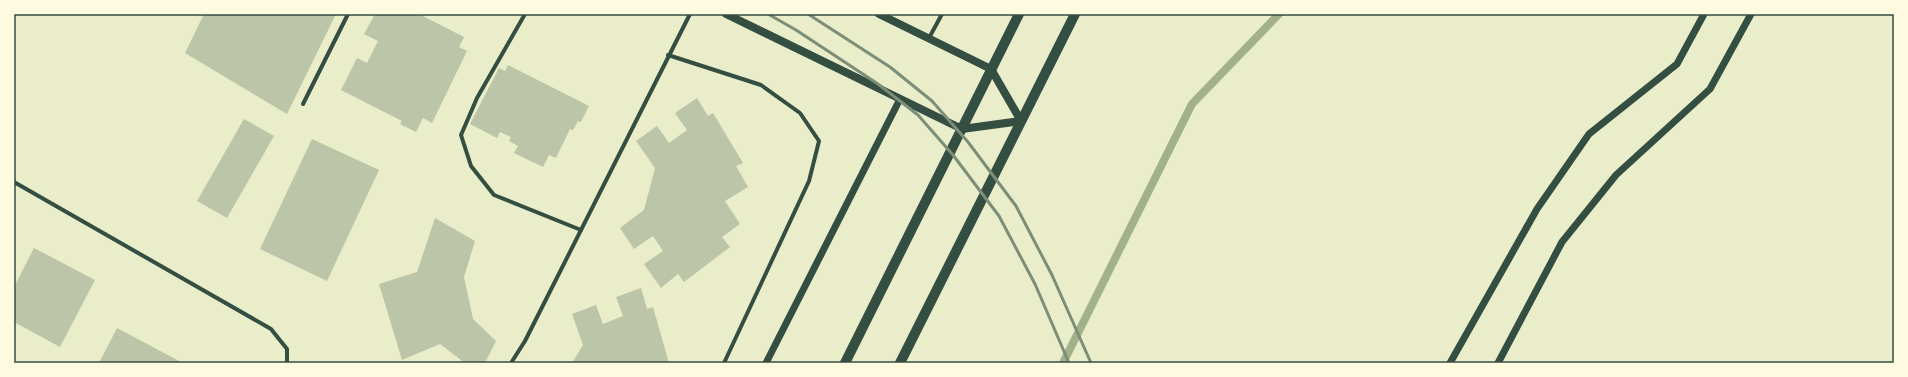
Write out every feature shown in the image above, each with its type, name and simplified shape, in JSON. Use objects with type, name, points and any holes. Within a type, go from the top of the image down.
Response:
[{"type":"main road","points":[[726,14],[962,129],[1021,121]]},
{"type":"main road","points":[[879,14],[991,69],[1021,121]]},
{"type":"main road","points":[[844,363],[1019,14]]},
{"type":"main road","points":[[900,363],[1075,14]]},
{"type":"street","points":[[303,104],[348,14]]},
{"type":"street","points":[[525,14],[477,98],[461,135],[471,166],[494,194],[581,230]]},
{"type":"street","points":[[511,363],[525,341],[690,14]]},
{"type":"street","points":[[929,39],[942,14]]},
{"type":"street","points":[[1450,363],[1537,209],[1589,134],[1677,64],[1704,14]]},
{"type":"street","points":[[1498,363],[1562,242],[1616,175],[1710,89],[1752,14]]},
{"type":"street","points":[[668,55],[760,85],[800,113],[819,141],[809,181],[724,363]]},
{"type":"street","points":[[766,363],[900,99]]},
{"type":"street","points":[[14,182],[271,329],[287,349],[287,363]]},
{"type":"building","points":[[204,14],[336,14],[287,114],[185,53]]},
{"type":"building","points":[[375,14],[419,14],[464,37],[459,47],[467,51],[432,123],[423,118],[416,132],[400,124],[402,121],[341,90],[357,58],[367,63],[378,41],[364,34]]},
{"type":"building","points":[[508,65],[589,106],[581,122],[578,121],[573,130],[570,129],[556,158],[549,155],[543,167],[514,153],[518,146],[509,141],[511,137],[500,132],[497,138],[470,124],[499,68],[505,71]]},
{"type":"building","points":[[697,98],[708,116],[713,113],[743,163],[736,166],[748,187],[725,201],[740,224],[722,237],[730,247],[684,282],[678,274],[661,288],[644,264],[663,251],[653,236],[634,249],[620,228],[644,210],[655,168],[636,141],[657,126],[669,143],[687,130],[675,113]]},
{"type":"building","points":[[244,119],[274,136],[227,218],[197,201]]},
{"type":"building","points":[[312,139],[379,170],[327,281],[260,249]]},
{"type":"building","points":[[435,218],[475,241],[464,277],[473,319],[496,341],[485,363],[465,363],[440,344],[402,360],[379,284],[417,272]]},
{"type":"building","points":[[34,248],[95,280],[60,347],[14,322],[14,287]]},
{"type":"building","points":[[641,288],[647,309],[653,307],[669,363],[572,363],[583,345],[572,314],[596,305],[603,324],[623,316],[616,297]]},
{"type":"building","points":[[117,328],[183,363],[99,363]]},
{"type":"waterway","points":[[1063,363],[1192,104],[1279,14]]},
{"type":"railway","points":[[768,14],[796,30],[878,84],[918,115],[953,155],[999,216],[1035,284],[1069,363]]},
{"type":"railway","points":[[808,14],[890,67],[932,101],[968,142],[1016,206],[1052,275],[1091,363]]}]
